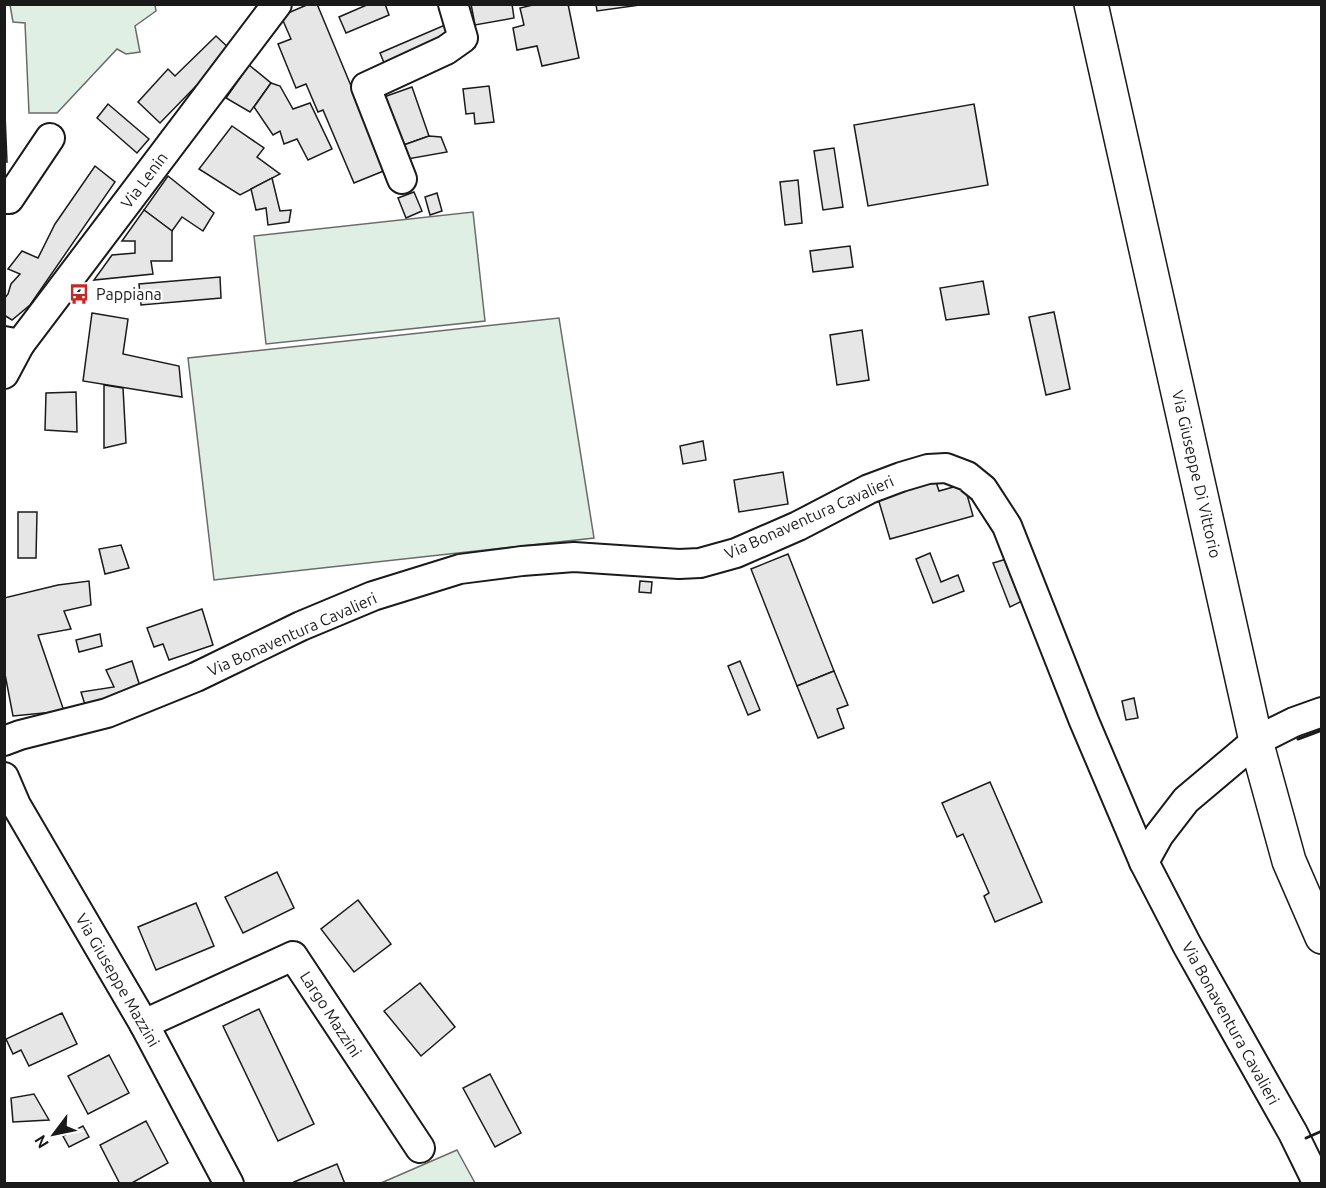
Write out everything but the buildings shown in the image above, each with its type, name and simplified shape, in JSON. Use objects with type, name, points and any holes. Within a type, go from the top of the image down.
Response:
[{"type":"main road","name":"Via Giuseppe Di Vittorio","points":[[1091,4],[1256,741],[1289,861],[1322,937]]},
{"type":"street","name":"Via Lenin","points":[[12,342],[277,4]]},
{"type":"street","points":[[402,179],[366,87],[446,50],[463,38],[453,4]]},
{"type":"street","points":[[4,199],[9,199],[50,138]]},
{"type":"street","points":[[4,374],[12,342]]},
{"type":"street","name":"Via Bonaventura Cavalieri","points":[[4,741],[108,713],[196,677],[301,626],[373,596],[459,569],[574,557],[679,564],[700,563],[736,553],[798,526],[869,489],[928,469],[946,468],[967,476],[983,489],[1007,525],[1084,721],[1144,862],[1186,945],[1293,1133],[1318,1184]]},
{"type":"street","points":[[1144,862],[1159,835],[1186,800],[1256,741],[1294,722],[1322,712]]},
{"type":"street","name":"Via Giuseppe Mazzini","points":[[4,777],[16,805],[144,1024],[229,1184]]},
{"type":"street","name":"Largo Mazzini","points":[[144,1024],[293,956],[420,1148]]},
{"type":"green space","points":[[10,5],[155,5],[156,11],[135,26],[140,52],[126,54],[117,49],[57,113],[29,113],[25,23],[13,22]]},
{"type":"green space","points":[[473,212],[485,321],[266,344],[254,236]]},
{"type":"green space","points":[[559,318],[594,538],[214,580],[188,358]]},
{"type":"green space","points":[[457,1150],[475,1183],[381,1183]]},
{"type":"wall","points":[[1298,739],[1322,730]]},
{"type":"wall","points":[[1306,1138],[1322,1131]]},
{"type":"place","name":"Pappiana","points":[[79,294]]}]
